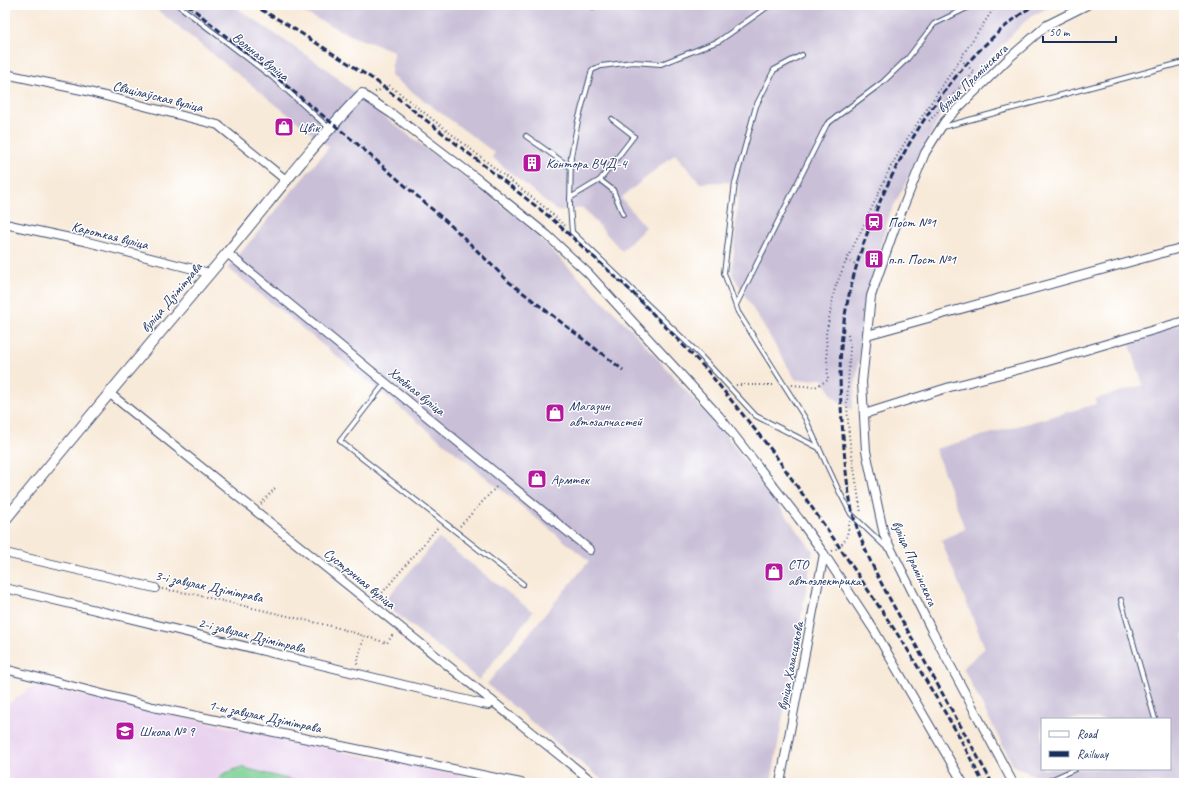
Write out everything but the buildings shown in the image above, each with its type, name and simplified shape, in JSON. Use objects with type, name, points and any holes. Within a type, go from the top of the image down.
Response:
[{"type":"street","name":"вуліца Прамінскага","points":[[1013,783],[936,640],[884,535],[866,450],[862,382],[871,296],[894,230],[925,153],[945,120],[1008,59],[1047,25],[1087,5]]},
{"type":"street","name":"Свяцілаўская вуліца","points":[[5,74],[82,90],[218,125],[287,181]]},
{"type":"street","name":"вуліца Дзімітрава","points":[[5,520],[109,393],[287,181],[329,128],[362,94]]},
{"type":"street","points":[[362,94],[392,114],[480,181],[547,235],[588,273],[719,416],[795,513],[824,554],[874,630],[963,783]]},
{"type":"street","name":"Кароткая вуліца","points":[[5,224],[84,241],[209,273]]},
{"type":"street","points":[[867,335],[1184,247]]},
{"type":"street","name":"Хлебная вуліца","points":[[227,253],[590,550]]},
{"type":"street","points":[[864,414],[950,387],[1032,366],[1184,321]]},
{"type":"street","name":"Сустрэчная вуліца","points":[[109,393],[592,782]]},
{"type":"street","name":"3-і завулак Дзімітрава","points":[[5,552],[155,588]]},
{"type":"street","name":"вуліца Халасцякова","points":[[780,783],[824,554]]},
{"type":"street","name":"2-і завулак Дзімітрава","points":[[5,588],[482,704],[489,704],[492,701]]},
{"type":"street","name":"1-ы завулак Дзімітрава","points":[[5,669],[154,707],[521,783]]},
{"type":"lane","name":"Вольная вуліца","points":[[178,5],[272,77],[329,128]]},
{"type":"lane","points":[[770,5],[719,41],[661,64],[633,62],[601,66],[592,70],[571,156],[570,198],[572,232],[578,235],[668,321],[756,416],[819,448]]},
{"type":"lane","points":[[736,305],[827,124],[883,82],[908,58],[934,24],[967,8]]},
{"type":"lane","points":[[802,55],[774,70],[756,106],[735,183],[724,273],[738,312],[805,418],[838,491],[851,514],[895,556]]},
{"type":"lane","points":[[941,127],[1184,62]]},
{"type":"lane","points":[[570,198],[600,180],[634,136],[612,119]]},
{"type":"lane","points":[[526,136],[570,167]]},
{"type":"lane","points":[[600,180],[613,190],[623,214]]},
{"type":"lane","points":[[386,383],[340,441],[442,522],[524,584]]},
{"type":"lane","points":[[1120,600],[1155,718]]},
{"type":"lane","points":[[1044,783],[1073,770]]},
{"type":"path","points":[[727,385],[784,385],[815,387],[828,380],[826,334],[835,288],[846,261],[890,168],[907,139],[996,5]]},
{"type":"path","points":[[929,121],[974,72],[960,59]]},
{"type":"path","points":[[362,94],[378,91],[389,85],[548,210],[572,232]]},
{"type":"path","points":[[846,261],[856,264]]},
{"type":"path","points":[[848,335],[850,347],[847,404],[849,436],[863,526]]},
{"type":"path","points":[[455,531],[503,479]]},
{"type":"path","points":[[256,511],[276,487]]},
{"type":"path","points":[[834,550],[846,539],[851,514]]},
{"type":"path","points":[[372,605],[442,522]]},
{"type":"path","name":"3-і завулак Дзімітрава","points":[[155,588],[194,594],[335,627],[387,643],[399,626]]},
{"type":"path","points":[[354,673],[364,636]]},
{"type":"shaded area","points":[[151,5],[232,5],[327,69],[367,104],[519,218],[631,329],[726,436],[813,551],[771,783],[606,783],[487,684],[589,561],[228,268],[329,147]]},
{"type":"shaded area","points":[[289,5],[1054,5],[1029,17],[948,101],[889,215],[869,288],[852,410],[833,397],[823,379],[796,380],[732,274],[739,183],[700,183],[675,154],[621,198],[646,227],[622,251],[583,208],[557,211],[492,157],[495,153],[391,76],[394,51],[354,37]]},
{"type":"shaded area","points":[[1184,323],[1184,783],[1039,783],[1036,777],[1013,765],[963,668],[985,648],[941,540],[965,529],[935,449],[1096,404],[1095,399],[1143,385],[1128,338]]},
{"type":"shaded area","points":[[438,538],[533,612],[479,680],[383,603]]},
{"type":"shaded area","name":"Школа № 9","points":[[35,685],[358,755],[496,783],[5,783],[5,706]]},
{"type":"green space","points":[[241,767],[302,783],[216,783],[223,774]]},
{"type":"railway","points":[[188,5],[355,142],[456,230],[509,282],[623,370]]},
{"type":"railway","points":[[253,5],[288,25],[376,81],[551,218],[631,291],[706,369],[773,452],[836,542],[906,647],[959,736],[983,783]]},
{"type":"railway","points":[[992,783],[888,596],[859,534],[854,518],[848,487],[840,392],[840,364],[844,321],[853,277],[868,233],[886,188],[909,144],[936,103],[966,65],[998,32],[1034,5]]},
{"type":"place","name":"Цвік","points":[[284,127]]},
{"type":"place","name":"Контора ВЧД-4","points":[[532,163]]},
{"type":"place","name":"Пост №1","points":[[874,222]]},
{"type":"place","name":"п.п. Пост №1","points":[[874,259]]},
{"type":"place","name":"Магазин автозапчастей","points":[[555,413]]},
{"type":"place","name":"Армтек","points":[[537,479]]},
{"type":"place","name":"СТО автоэлектрика","points":[[774,572]]},
{"type":"place","name":"Школа № 9","points":[[125,731]]}]
